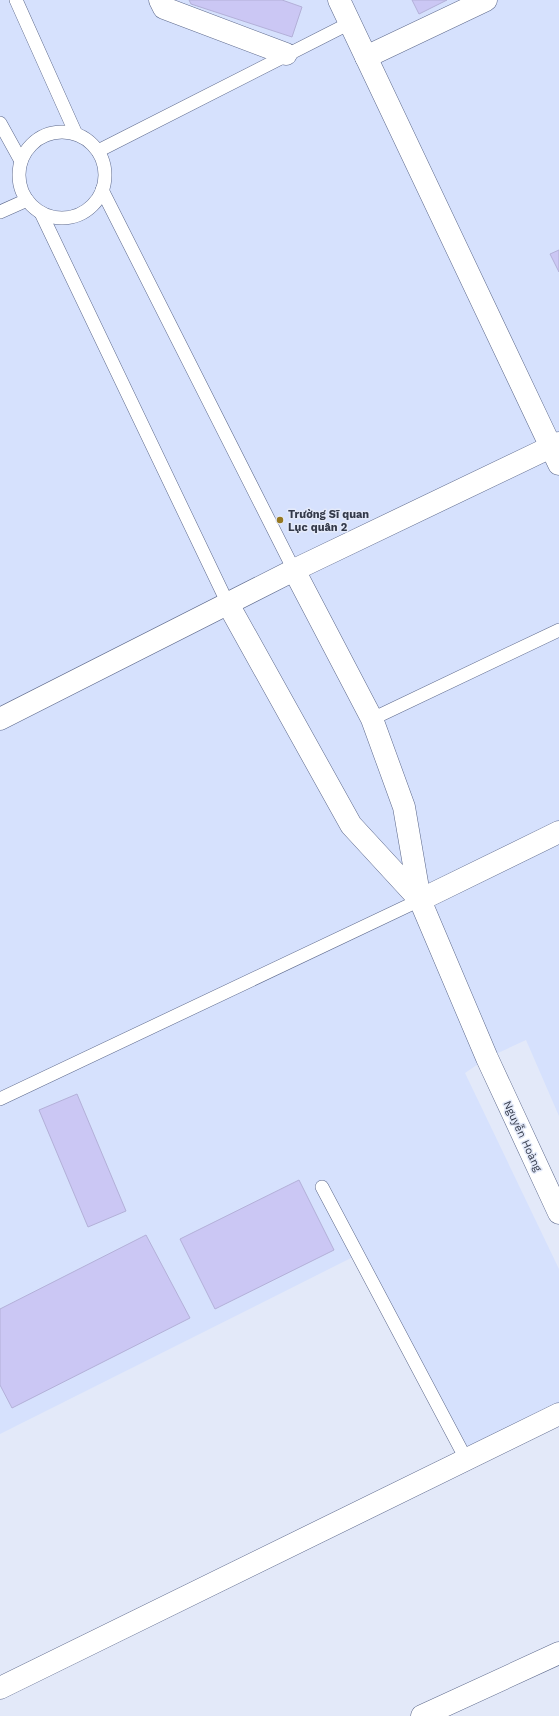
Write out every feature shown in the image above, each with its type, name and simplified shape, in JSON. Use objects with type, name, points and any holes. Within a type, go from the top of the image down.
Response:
[{"type":"street","points":[[160,0],[164,8],[286,54]]},
{"type":"street","points":[[0,719],[294,570],[556,452],[339,0]]},
{"type":"street","points":[[366,57],[486,0]]},
{"type":"street","points":[[294,570],[372,719],[404,806],[420,900]]},
{"type":"street","points":[[228,604],[351,825],[420,900]]},
{"type":"street","points":[[420,900],[559,832]]},
{"type":"street","name":"Nguyễn Hoàng","points":[[420,900],[487,1058],[559,1213]]},
{"type":"street","points":[[0,1688],[559,1414]]},
{"type":"street","points":[[422,1716],[559,1653]]},
{"type":"lane","points":[[16,0],[76,134]]},
{"type":"lane","points":[[98,151],[286,54],[350,23]]},
{"type":"lane","points":[[0,123],[21,161]]},
{"type":"lane","points":[[41,213],[61,218],[74,216],[86,211],[96,202],[102,190],[106,177],[104,163],[98,151],[88,141],[76,134],[56,133],[37,140],[27,149],[21,161],[19,175],[21,188],[27,200],[41,213],[228,604]]},
{"type":"lane","points":[[102,190],[294,570]]},
{"type":"lane","points":[[0,212],[27,200]]},
{"type":"lane","points":[[372,719],[559,630]]},
{"type":"lane","points":[[0,1099],[420,900]]},
{"type":"lane","points":[[322,1187],[466,1459]]},
{"type":"shaded area","name":"Trường Sĩ quan Lục quân 2","points":[[0,0],[559,0],[559,1116],[526,1040],[487,1058],[465,1073],[559,1269],[559,1404],[456,1454],[353,1257],[0,1434]]},
{"type":"building","points":[[189,0],[282,0],[302,7],[292,37],[191,4]]},
{"type":"building","points":[[412,0],[447,0],[419,14]]},
{"type":"building","points":[[559,250],[559,272],[550,254]]},
{"type":"building","points":[[77,1094],[126,1211],[88,1227],[39,1110]]},
{"type":"building","points":[[299,1180],[334,1250],[215,1309],[180,1239]]},
{"type":"building","points":[[146,1235],[190,1318],[12,1408],[0,1385],[0,1309]]},
{"type":"place","name":"Trường Sĩ quan Lục quân 2","points":[[280,520]]}]
